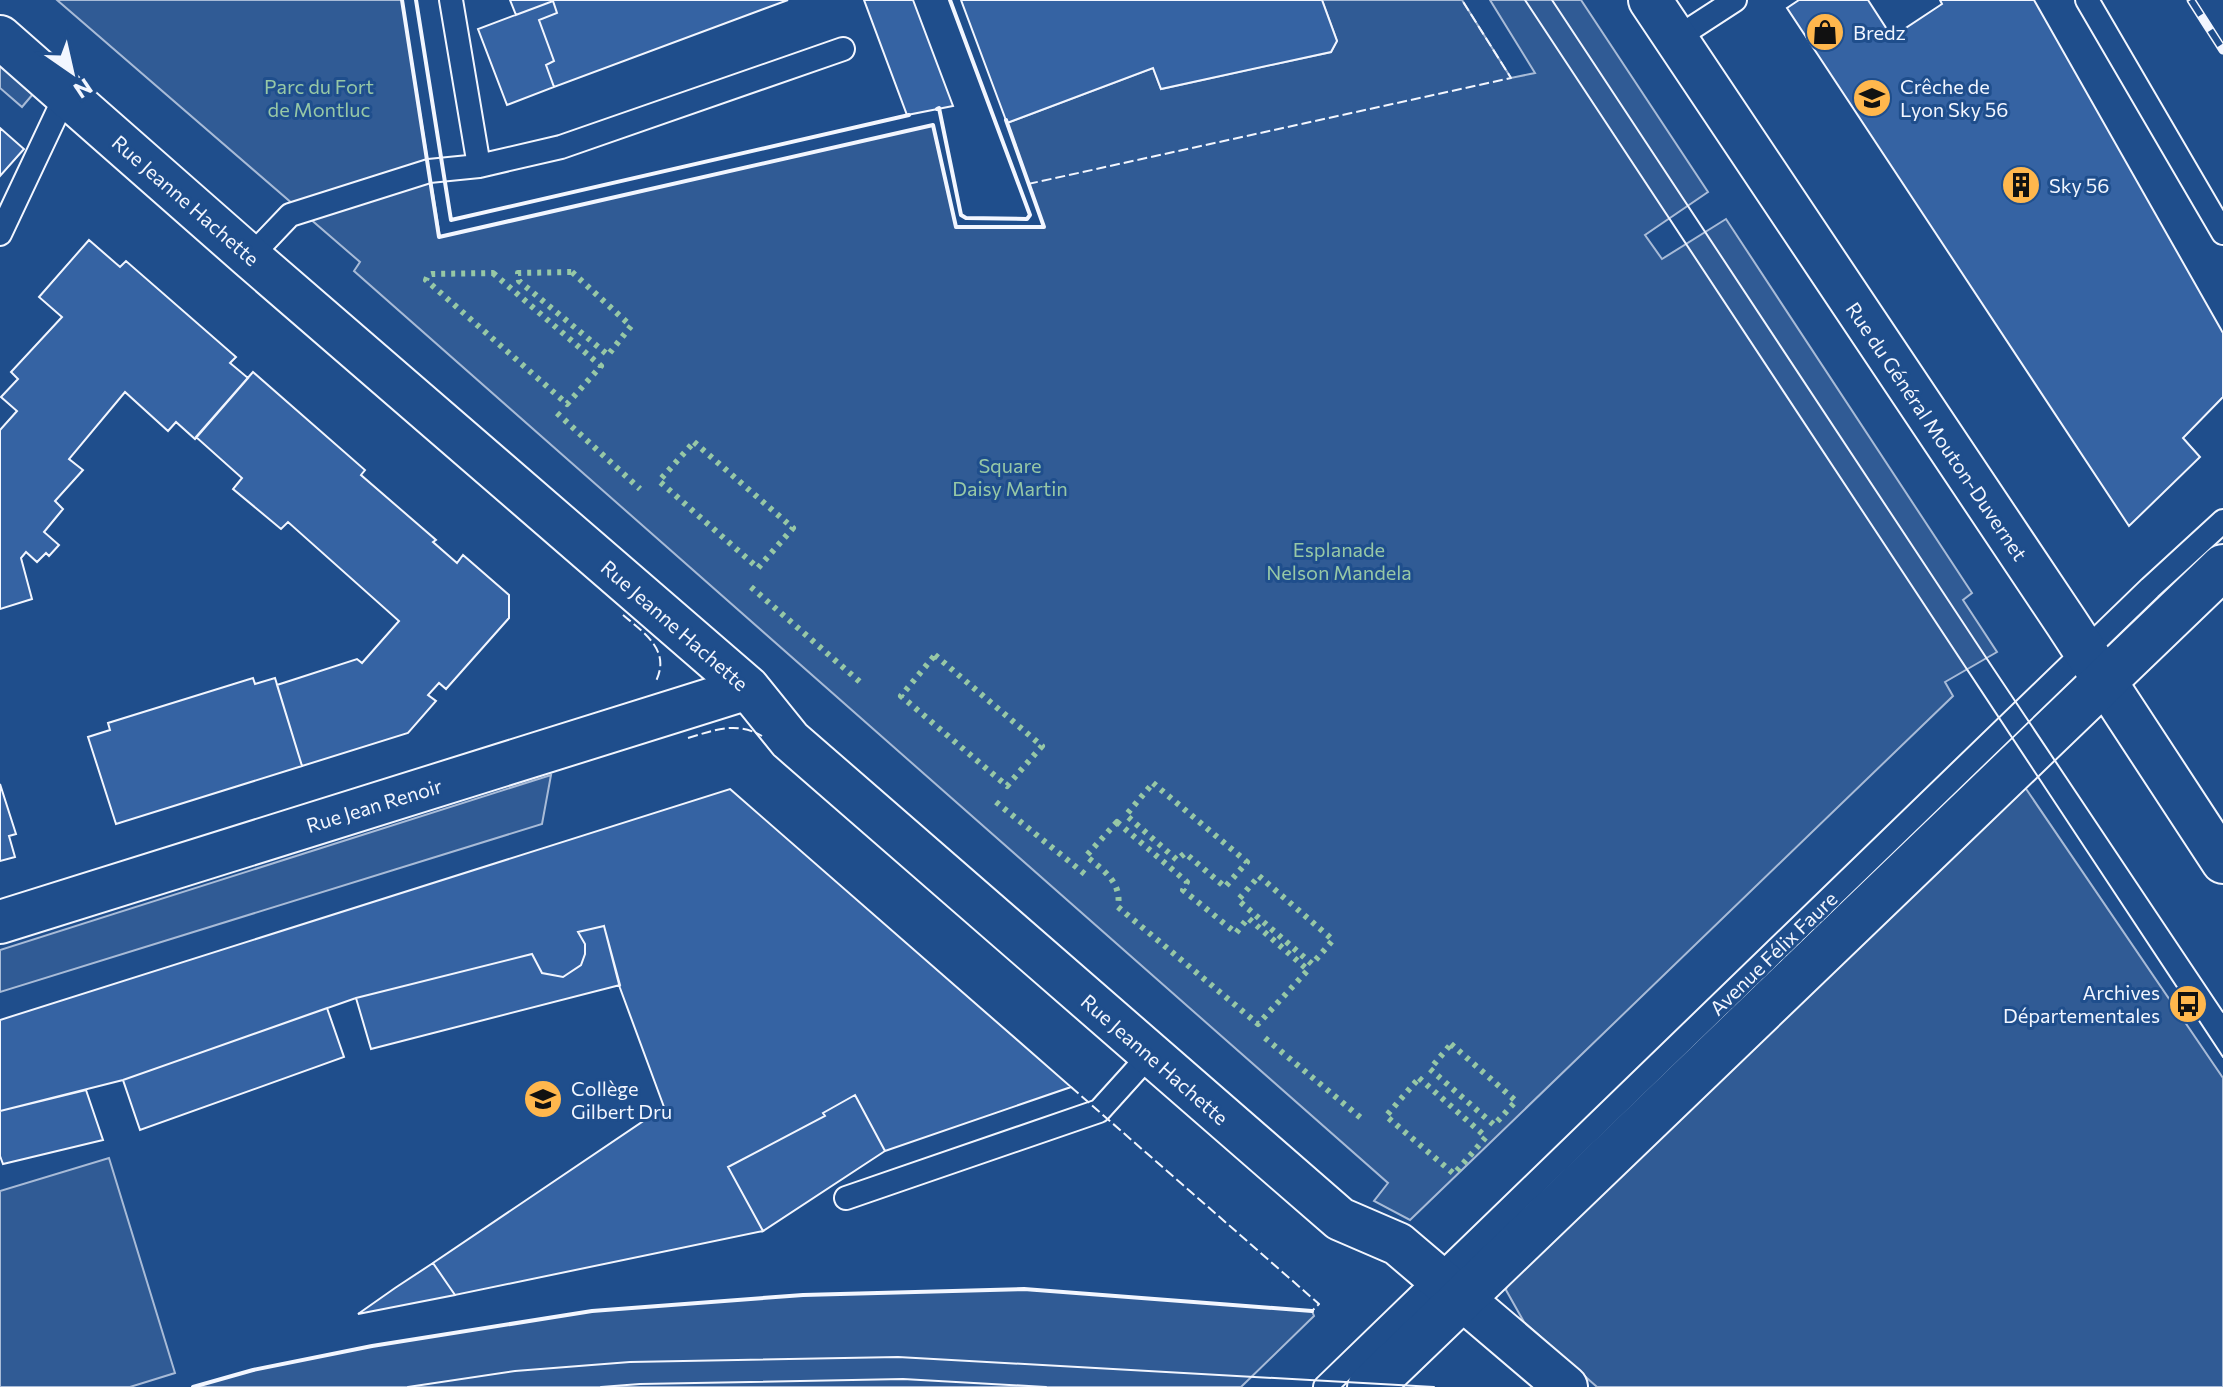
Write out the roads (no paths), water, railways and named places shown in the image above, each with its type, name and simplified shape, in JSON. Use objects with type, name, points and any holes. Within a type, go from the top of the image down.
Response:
[{"type":"main road","name":"Avenue Félix Faure","points":[[1370,1387],[1449,1288],[2096,666],[2223,567]]},
{"type":"street","name":"Rue du Général Mouton-Duvernet","points":[[1650,0],[2096,666],[2223,862]]},
{"type":"street","name":"Rue Jeanne Hachette","points":[[0,37],[748,688],[790,740],[1155,1049],[1340,1219],[1398,1244],[1566,1387]]},
{"type":"street","name":"Rue Jean Renoir","points":[[0,922],[748,688]]},
{"type":"lane","points":[[451,0],[479,166]]},
{"type":"lane","points":[[1675,39],[1735,0]]},
{"type":"lane","points":[[2087,0],[2223,233]]},
{"type":"lane","points":[[250,257],[290,215],[429,171],[479,166],[561,147],[843,49]]},
{"type":"lane","points":[[0,234],[66,94]]},
{"type":"lane","name":"Avenue Félix Faure","points":[[2096,666],[2223,521]]},
{"type":"lane","points":[[846,1198],[1099,1111],[1155,1049]]},
{"type":"lane","name":"Avenue Félix Faure","points":[[1325,1387],[1449,1288]]},
{"type":"tram line","points":[[1525,0],[2223,1057]]},
{"type":"tram line","points":[[1552,0],[2223,1012]]},
{"type":"tram line","points":[[408,1387],[515,1371],[630,1362],[898,1357],[1434,1387]]},
{"type":"tram line","points":[[601,1387],[903,1379],[1046,1387]]},
{"type":"railway","points":[[2191,0],[2223,50]]},
{"type":"place","name":"Bredz","points":[[1825,32]]},
{"type":"place","name":"Crêche de Lyon Sky 56","points":[[1872,98]]},
{"type":"place","name":"Sky 56","points":[[2021,185]]},
{"type":"place","name":"Archives Départementales","points":[[2188,1004]]},
{"type":"place","name":"Collège Gilbert Dru","points":[[543,1099]]},
{"type":"park label","name":"Parc du Fort de Montluc","points":[[319,98]]},
{"type":"park label","name":"Square Daisy Martin","points":[[1010,476]]},
{"type":"park label","name":"Esplanade Nelson Mandela","points":[[1339,560]]}]
